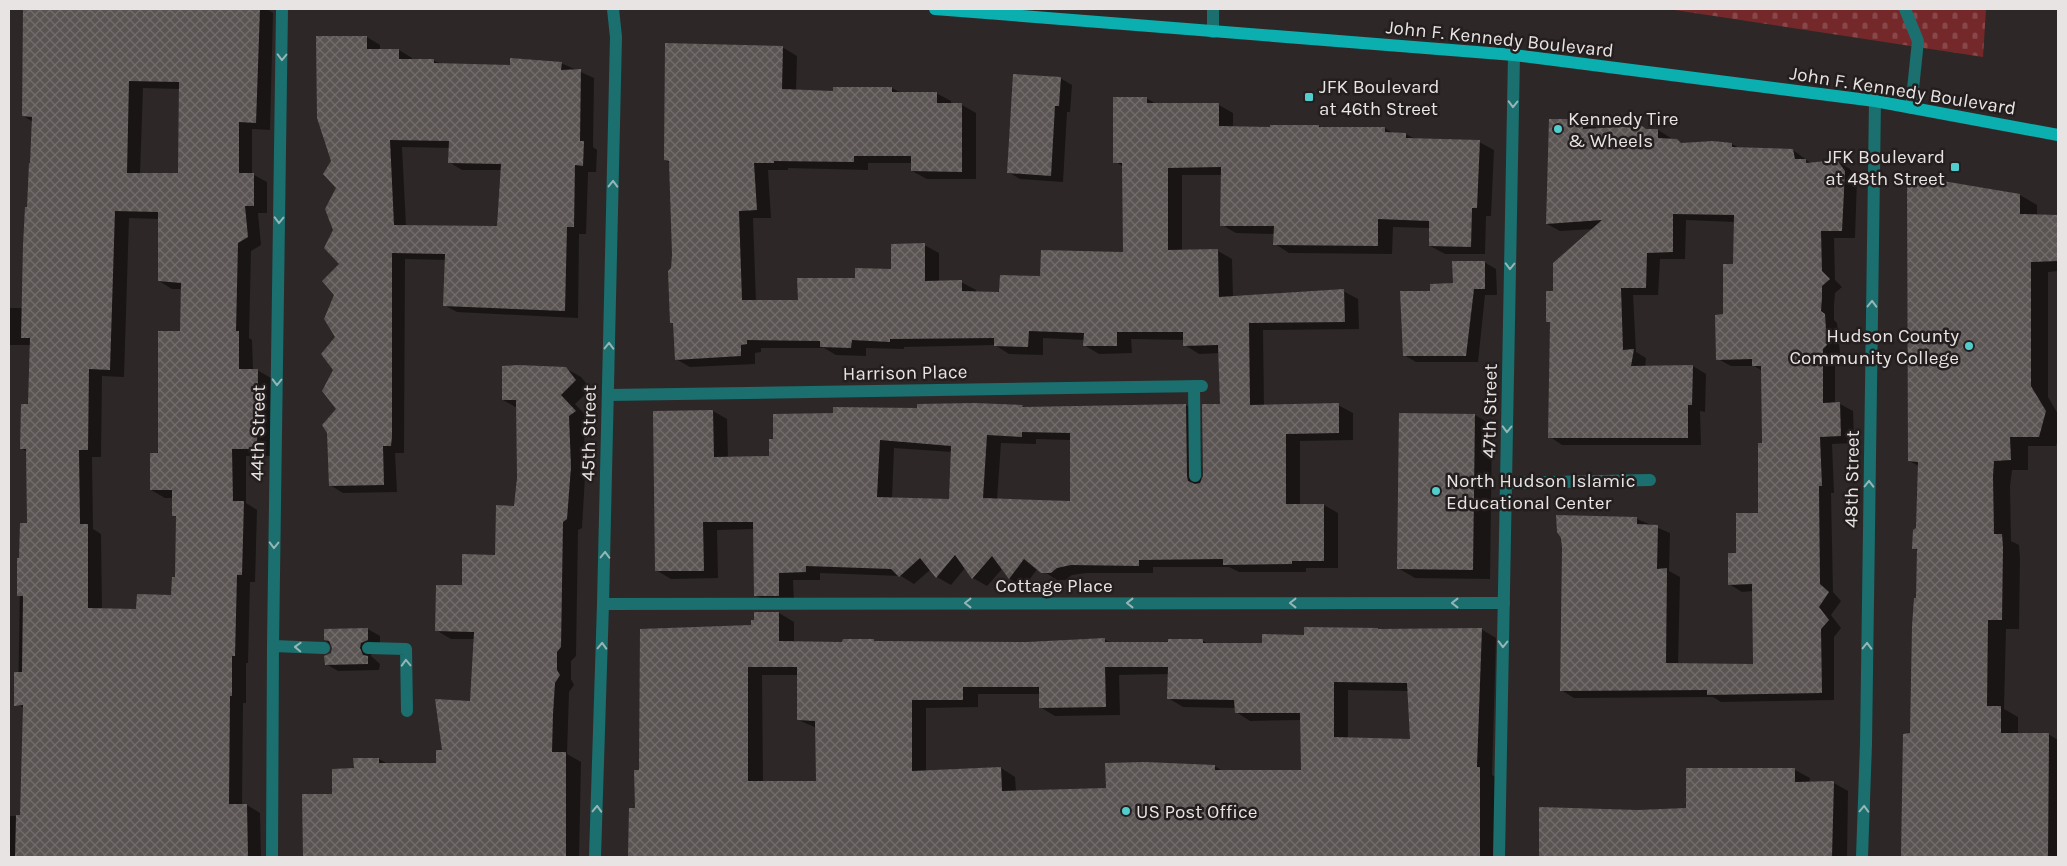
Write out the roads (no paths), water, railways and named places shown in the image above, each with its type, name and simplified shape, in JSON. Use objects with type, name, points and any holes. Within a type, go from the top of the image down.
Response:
[{"type":"main road","name":"John F. Kennedy Boulevard","points":[[935,9],[1514,55],[1875,101],[2058,134]]},
{"type":"street","name":"44th Street","points":[[272,857],[272,646],[282,9]]},
{"type":"street","name":"45th Street","points":[[595,857],[604,604],[616,37],[613,9]]},
{"type":"street","points":[[1213,9],[1213,32]]},
{"type":"street","points":[[1905,9],[1918,41],[1911,108]]},
{"type":"street","name":"47th Street","points":[[1499,857],[1514,55]]},
{"type":"street","name":"48th Street","points":[[1862,857],[1866,744],[1875,101]]},
{"type":"street","name":"Harrison Place","points":[[608,395],[1198,386],[1195,476]]},
{"type":"street","points":[[1506,484],[1650,480]]},
{"type":"street","name":"Cottage Place","points":[[604,604],[1504,603]]},
{"type":"street","points":[[272,646],[324,648]]},
{"type":"street","points":[[368,648],[406,649],[407,712]]},
{"type":"place","name":"JFK Boulevard at 46th Street","points":[[1309,97]]},
{"type":"place","name":"Kennedy Tire & Wheels","points":[[1558,129]]},
{"type":"place","name":"JFK Boulevard at 48th Street","points":[[1955,167]]},
{"type":"place","name":"Hudson County Community College","points":[[1969,346]]},
{"type":"place","name":"North Hudson Islamic Educational Center","points":[[1436,491]]},
{"type":"place","name":"US Post Office","points":[[1126,811]]}]
